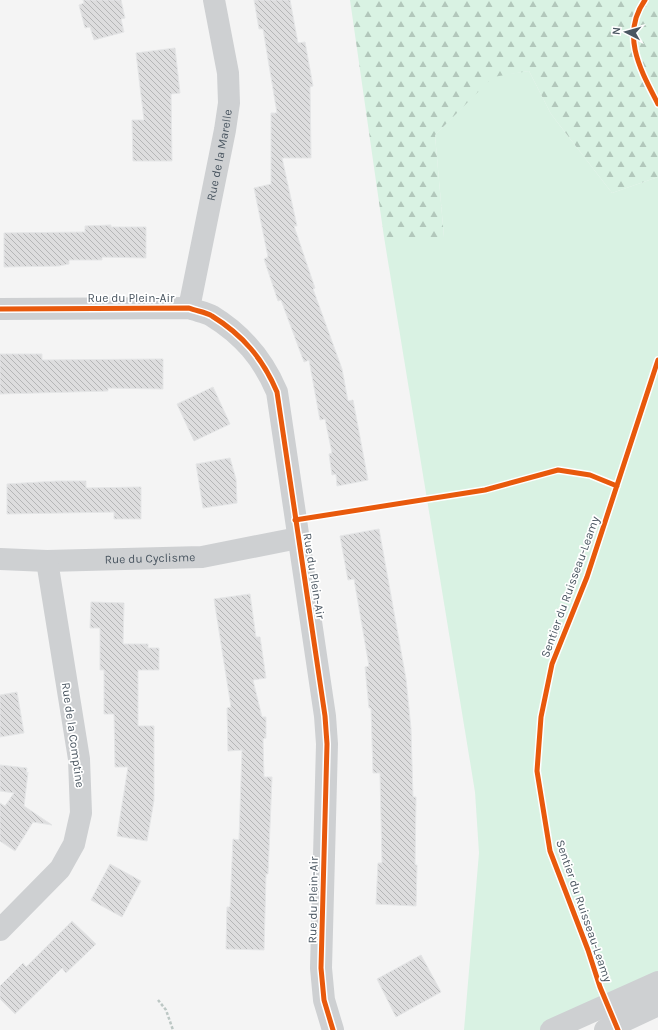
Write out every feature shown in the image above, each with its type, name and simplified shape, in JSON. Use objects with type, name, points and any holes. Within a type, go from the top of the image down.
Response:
[{"type":"street","name":"Rue de la Marelle","points":[[189,308],[225,130],[229,103],[228,73],[214,0]]},
{"type":"street","name":"Rue du Plein-Air","points":[[0,309],[189,308],[211,315],[252,348],[268,370],[277,392],[325,716],[327,744],[321,968],[324,1000],[333,1030]]},
{"type":"street","name":"Rue du Cyclisme","points":[[0,559],[47,561],[202,557],[298,538]]},
{"type":"street","name":"Rue de la Comptine","points":[[0,930],[60,869],[74,844],[81,813],[79,759],[47,561]]},
{"type":"street","points":[[551,1030],[658,982]]},
{"type":"street","points":[[604,1030],[658,1005]]},
{"type":"path","points":[[158,1000],[166,1010],[173,1030]]},
{"type":"green space","points":[[350,0],[658,0],[658,177],[612,193],[551,114],[529,71],[493,77],[435,135],[444,237],[384,237]]},
{"type":"green space","points":[[529,71],[551,114],[612,193],[658,177],[658,990],[570,1030],[464,1030],[479,853],[475,792],[384,237],[444,237],[435,135],[493,76]]},
{"type":"building","points":[[83,0],[121,0],[125,18],[121,19],[124,32],[94,40],[90,27],[85,28],[79,5],[84,3]]},
{"type":"building","points":[[254,0],[290,0],[298,43],[305,42],[313,86],[310,87],[311,158],[282,158],[297,226],[294,226],[315,288],[313,289],[342,369],[348,401],[353,400],[368,480],[337,486],[336,474],[332,475],[329,454],[332,453],[325,419],[320,420],[309,360],[304,362],[281,300],[278,301],[264,259],[268,257],[254,188],[271,184],[271,113],[277,113],[263,29],[259,29]]},
{"type":"building","points":[[175,48],[180,93],[171,94],[172,161],[133,161],[132,120],[144,120],[136,53]]},
{"type":"building","points":[[111,225],[111,227],[146,227],[146,258],[102,257],[102,260],[69,260],[69,264],[59,266],[4,267],[4,233],[85,232],[85,226]]},
{"type":"building","points":[[0,354],[42,354],[42,360],[163,359],[163,389],[108,388],[108,391],[0,394]]},
{"type":"building","points":[[213,387],[230,424],[194,441],[177,404]]},
{"type":"building","points":[[230,458],[236,479],[237,503],[203,508],[196,464]]},
{"type":"building","points":[[86,481],[86,488],[141,487],[141,519],[114,519],[114,512],[7,514],[7,484]]},
{"type":"building","points":[[379,529],[406,679],[411,729],[413,797],[416,797],[416,906],[376,904],[378,863],[382,863],[380,773],[373,773],[371,708],[369,708],[365,667],[369,666],[354,579],[348,580],[340,536]]},
{"type":"building","points":[[250,594],[256,637],[260,637],[266,678],[253,680],[262,717],[266,717],[266,738],[263,739],[264,777],[272,777],[268,874],[266,874],[264,950],[226,949],[227,907],[230,907],[233,839],[239,840],[242,750],[228,751],[227,708],[231,707],[214,599]]},
{"type":"building","points":[[91,602],[124,603],[123,644],[148,644],[148,648],[159,648],[159,670],[138,670],[138,726],[154,726],[154,800],[147,841],[117,836],[128,767],[115,767],[114,714],[104,714],[104,670],[100,670],[100,628],[90,628]]},
{"type":"building","points":[[17,692],[24,733],[0,737],[0,695]]},
{"type":"building","points":[[0,765],[27,768],[26,775],[28,772],[24,806],[52,825],[33,822],[15,851],[0,841],[0,803],[5,806],[14,793],[0,791]]},
{"type":"building","points":[[110,864],[141,881],[122,917],[91,900]]},
{"type":"building","points":[[72,921],[96,944],[66,973],[62,968],[15,1014],[0,999],[0,986],[23,963],[26,967]]},
{"type":"building","points":[[421,955],[441,992],[396,1017],[377,979]]},
{"type":"cycle path","points":[[645,0],[638,13],[634,26],[634,40],[640,66],[658,104]]},
{"type":"cycle path","points":[[0,309],[189,308],[207,313],[233,331],[251,349],[265,369],[277,392],[325,716],[327,744],[321,968],[324,1000],[333,1030]]},
{"type":"cycle path","name":"Sentier du Ruisseau-Leamy","points":[[618,1030],[600,987],[588,950],[550,851],[537,771],[541,717],[552,664],[587,577],[658,360]]},
{"type":"cycle path","points":[[295,520],[485,490],[558,470],[590,475],[617,486]]}]
